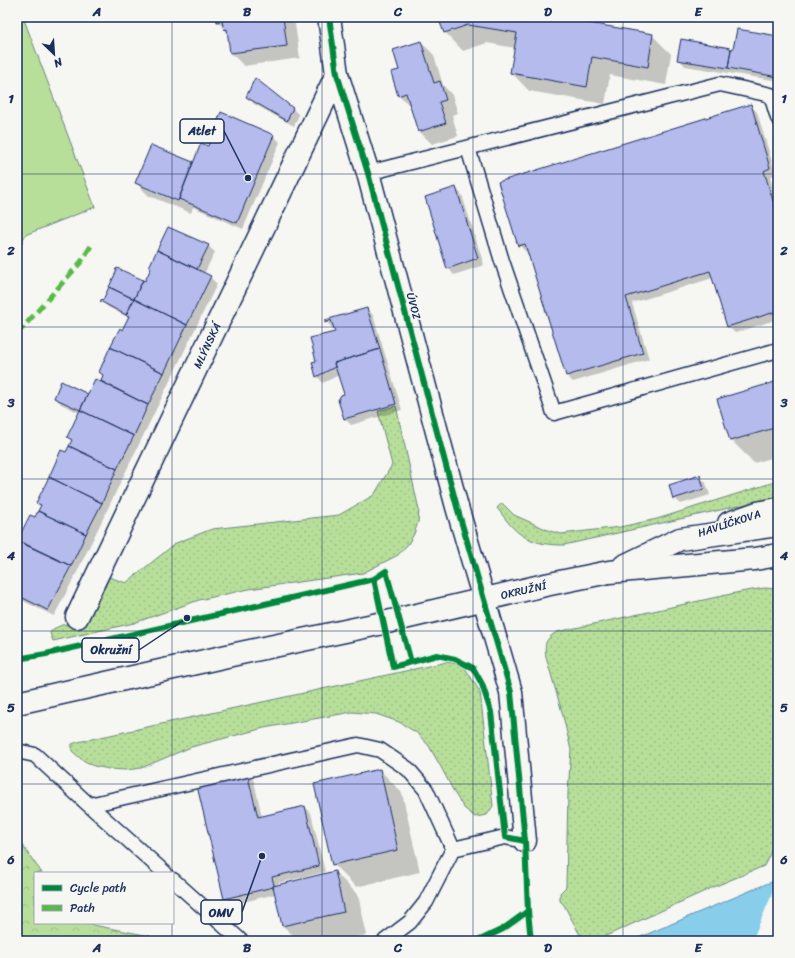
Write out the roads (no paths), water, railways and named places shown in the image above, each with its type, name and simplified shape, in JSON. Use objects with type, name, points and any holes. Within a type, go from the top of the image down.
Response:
[{"type":"street","name":"ÚVOZ","points":[[329,17],[337,74],[368,173],[457,507],[511,692],[515,839]]},
{"type":"street","name":"MLÝNSKÁ","points":[[77,617],[337,74]]},
{"type":"street","name":"HAVLÍČKOVA","points":[[680,539],[758,513],[778,509]]},
{"type":"street","name":"OKRUŽNÍ","points":[[610,572],[680,539],[778,526]]},
{"type":"street","name":"OKRUŽNÍ","points":[[17,703],[383,623],[545,585],[610,572],[755,559],[778,555]]},
{"type":"street","points":[[755,559],[778,561]]},
{"type":"lane","points":[[368,173],[720,84],[771,94],[778,118]]},
{"type":"lane","points":[[468,148],[502,261],[554,412],[778,350]]},
{"type":"lane","points":[[89,805],[358,745],[380,750],[408,769],[426,790],[453,849]]},
{"type":"lane","points":[[17,751],[35,755],[164,872]]},
{"type":"lane","points":[[453,849],[515,839]]},
{"type":"lane","points":[[386,941],[410,922],[426,902],[453,849]]},
{"type":"lane","points":[[174,881],[241,941]]},
{"type":"water","points":[[778,880],[778,941],[631,941],[766,884]]},
{"type":"place","name":"Atlet","points":[[248,178]]},
{"type":"place","name":"Okružní","points":[[187,618]]},
{"type":"place","name":"OMV","points":[[262,856]]}]
